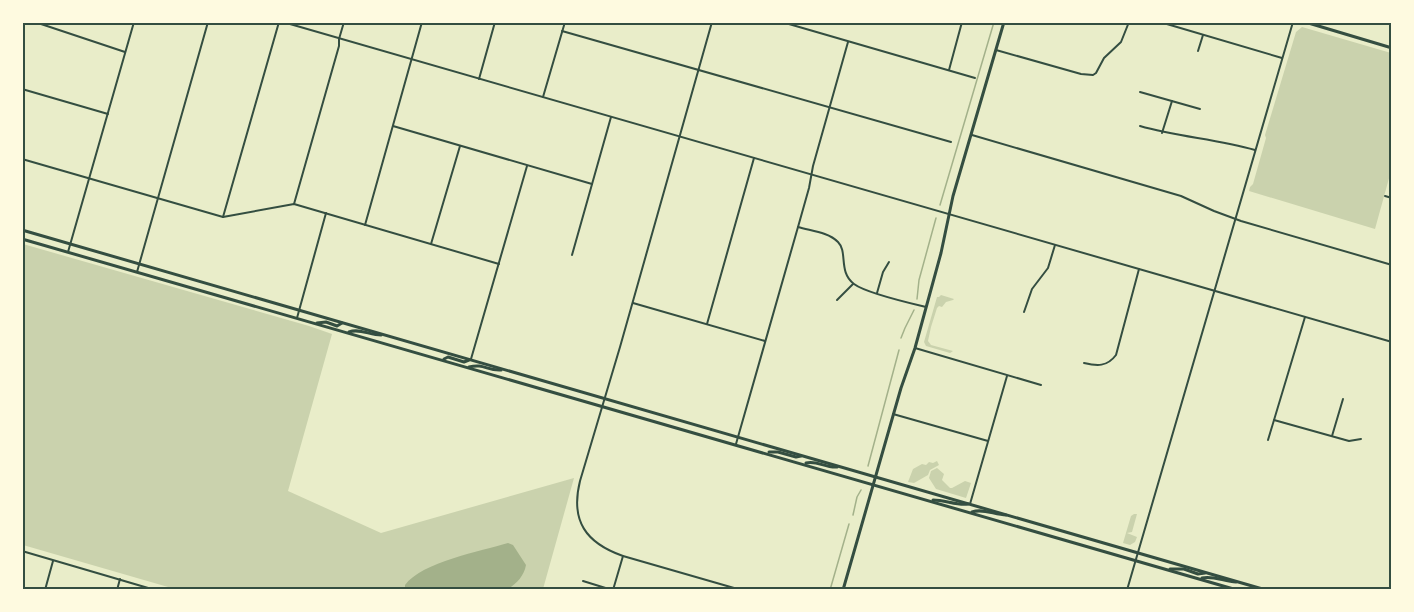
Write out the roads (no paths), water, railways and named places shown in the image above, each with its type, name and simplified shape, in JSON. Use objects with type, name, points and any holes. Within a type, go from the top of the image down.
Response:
[{"type":"main road","points":[[843,590],[893,414],[915,348],[949,215],[1004,22]]},
{"type":"main road","points":[[1305,22],[1392,48]]},
{"type":"main road","points":[[22,230],[1266,590]]},
{"type":"main road","points":[[22,238],[1237,590]]},
{"type":"main road","points":[[200,290],[202,282]]},
{"type":"main road","points":[[315,323],[326,322],[337,326],[343,322]]},
{"type":"main road","points":[[347,333],[355,330],[388,336]]},
{"type":"main road","points":[[414,352],[417,344]]},
{"type":"main road","points":[[442,360],[448,357],[464,362],[471,359]]},
{"type":"main road","points":[[469,368],[478,365],[496,370],[505,369]]},
{"type":"main road","points":[[764,453],[778,452],[796,457],[803,455]]},
{"type":"main road","points":[[804,464],[813,461],[832,467],[842,466]]},
{"type":"main road","points":[[928,500],[970,504]]},
{"type":"main road","points":[[972,513],[979,510],[1011,516]]},
{"type":"main road","points":[[1041,524],[1041,533]]},
{"type":"main road","points":[[1167,570],[1184,569],[1198,574],[1207,572]]},
{"type":"main road","points":[[1200,579],[1208,576],[1229,582],[1241,582]]},
{"type":"street","points":[[35,22],[125,52]]},
{"type":"street","points":[[68,252],[134,22]]},
{"type":"street","points":[[137,272],[208,22]]},
{"type":"street","points":[[223,217],[279,22]]},
{"type":"street","points":[[283,22],[1392,342]]},
{"type":"street","points":[[294,204],[344,22]]},
{"type":"street","points":[[365,225],[422,22]]},
{"type":"street","points":[[479,79],[495,22]]},
{"type":"street","points":[[543,97],[565,22]]},
{"type":"street","points":[[712,22],[578,488],[576,503],[578,516],[584,529],[603,548],[623,556],[741,590]]},
{"type":"street","points":[[782,22],[975,78]]},
{"type":"street","points":[[949,70],[962,22]]},
{"type":"street","points":[[996,50],[1081,74],[1094,75],[1104,58],[1121,42],[1129,22]]},
{"type":"street","points":[[1160,22],[1282,58]]},
{"type":"street","points":[[1127,590],[1293,22]]},
{"type":"street","points":[[562,31],[951,142]]},
{"type":"street","points":[[1198,51],[1203,35]]},
{"type":"street","points":[[736,444],[848,42]]},
{"type":"street","points":[[22,89],[108,114]]},
{"type":"street","points":[[1140,92],[1200,109]]},
{"type":"street","points":[[1162,132],[1172,101]]},
{"type":"street","points":[[572,255],[611,117]]},
{"type":"street","points":[[393,126],[592,184]]},
{"type":"street","points":[[1140,126],[1255,150]]},
{"type":"street","points":[[972,135],[1181,196],[1235,219],[1392,265]]},
{"type":"street","points":[[431,244],[460,146]]},
{"type":"street","points":[[707,324],[754,158]]},
{"type":"street","points":[[22,159],[223,217],[294,204],[499,264]]},
{"type":"street","points":[[471,359],[527,165]]},
{"type":"street","points":[[1385,196],[1392,198]]},
{"type":"street","points":[[297,318],[326,213]]},
{"type":"street","points":[[798,227],[827,235],[838,242],[843,251],[844,269],[853,284],[926,308]]},
{"type":"street","points":[[1024,312],[1032,289],[1048,268],[1055,245]]},
{"type":"street","points":[[877,293],[883,272],[889,262]]},
{"type":"street","points":[[1084,363],[1102,365],[1110,362],[1116,355],[1139,269]]},
{"type":"street","points":[[837,300],[853,284]]},
{"type":"street","points":[[633,303],[765,341]]},
{"type":"street","points":[[1268,440],[1305,316]]},
{"type":"street","points":[[915,348],[1041,385]]},
{"type":"street","points":[[970,504],[1007,376]]},
{"type":"street","points":[[1332,436],[1343,399]]},
{"type":"street","points":[[893,414],[988,441]]},
{"type":"street","points":[[1274,420],[1349,441],[1361,439]]},
{"type":"street","points":[[22,551],[155,590]]},
{"type":"street","points":[[583,581],[613,590],[623,556]]},
{"type":"street","points":[[45,590],[53,560]]},
{"type":"street","points":[[117,590],[120,579]]},
{"type":"waterway","points":[[940,205],[994,22]]},
{"type":"waterway","points":[[1278,22],[1284,24]]},
{"type":"waterway","points":[[917,299],[919,280],[936,218]]},
{"type":"waterway","points":[[901,338],[914,310]]},
{"type":"waterway","points":[[868,466],[899,350]]},
{"type":"waterway","points":[[853,515],[861,490]]},
{"type":"waterway","points":[[830,590],[849,524]]}]
